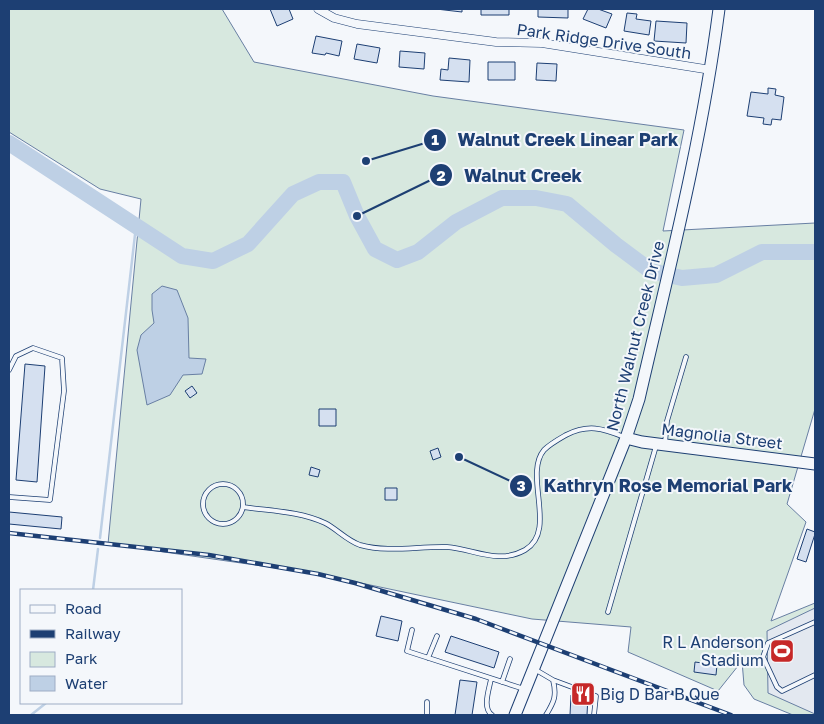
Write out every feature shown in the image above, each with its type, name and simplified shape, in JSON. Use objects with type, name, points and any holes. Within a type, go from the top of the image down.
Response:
[{"type":"main road","name":"North Walnut Creek Drive","points":[[515,715],[527,690],[626,438],[638,399],[700,134],[719,9]]},
{"type":"main road","name":"Magnolia Street","points":[[626,438],[815,464]]},
{"type":"street","name":"Park Ridge Drive South","points":[[318,9],[334,18],[357,24],[496,42],[542,43],[711,70]]},
{"type":"lane","points":[[9,370],[16,356],[33,348],[62,358],[64,391],[50,500],[9,497]]},
{"type":"lane","points":[[608,612],[661,444],[686,357]]},
{"type":"lane","points":[[243,508],[297,514],[326,523],[347,539],[360,545],[388,549],[449,547],[484,556],[510,556],[525,550],[535,541],[539,526],[540,509],[537,466],[543,451],[559,439],[577,430],[604,429],[626,438]]},
{"type":"lane","points":[[223,484],[230,485],[240,493],[243,498],[243,508],[239,517],[234,521],[221,525],[208,519],[202,506],[206,492],[223,484]]},
{"type":"lane","points":[[815,622],[768,643],[763,657],[777,687],[782,691],[815,675]]},
{"type":"lane","points":[[412,630],[407,651],[527,690]]},
{"type":"lane","points":[[428,658],[437,636]]},
{"type":"lane","points":[[502,682],[510,659]]},
{"type":"lane","points":[[534,669],[553,680],[596,696],[594,715]]},
{"type":"lane","points":[[490,679],[486,708],[488,713],[492,715]]},
{"type":"lane","points":[[546,715],[554,701],[555,690],[553,680]]},
{"type":"lane","points":[[427,702],[427,715]]},
{"type":"green space","points":[[9,9],[222,9],[254,62],[433,96],[684,130],[663,231],[815,223],[815,409],[787,504],[806,522],[771,621],[815,603],[815,715],[793,715],[754,699],[744,685],[742,661],[718,691],[628,652],[631,627],[532,619],[318,574],[108,544],[141,199],[100,189],[9,132]]},
{"type":"shaded area","name":"R L Anderson Stadium","points":[[815,608],[815,714],[768,693],[767,631]]},
{"type":"water","points":[[162,286],[177,290],[188,318],[189,358],[206,359],[202,374],[183,375],[170,395],[147,405],[137,350],[141,335],[154,323],[152,294]]},
{"type":"building","points":[[270,9],[289,9],[293,19],[277,26]]},
{"type":"building","points":[[436,9],[462,9],[462,12]]},
{"type":"building","points":[[481,9],[509,9],[509,15],[481,15]]},
{"type":"building","points":[[538,9],[568,9],[568,18],[538,17]]},
{"type":"building","points":[[588,9],[598,9],[612,14],[606,28],[583,19]]},
{"type":"building","points":[[627,13],[637,14],[636,19],[651,21],[649,35],[624,31]]},
{"type":"building","points":[[656,21],[687,23],[686,43],[654,41]]},
{"type":"building","points":[[316,36],[342,41],[339,56],[326,53],[325,55],[312,53]]},
{"type":"building","points":[[357,44],[380,48],[377,63],[354,59]]},
{"type":"building","points":[[400,51],[425,53],[424,69],[399,67]]},
{"type":"building","points":[[449,58],[470,60],[469,82],[440,80],[441,69],[448,70]]},
{"type":"building","points":[[488,62],[515,62],[515,80],[488,80]]},
{"type":"building","points":[[537,63],[557,64],[556,81],[536,80]]},
{"type":"building","points":[[768,88],[776,89],[775,95],[784,97],[781,120],[772,119],[771,125],[763,124],[764,118],[747,116],[751,92],[768,94]]},
{"type":"building","points":[[25,364],[45,366],[37,482],[16,480]]},
{"type":"building","points":[[192,386],[197,393],[190,398],[185,391]]},
{"type":"building","points":[[319,409],[336,409],[336,426],[319,426]]},
{"type":"building","points":[[438,448],[441,457],[433,460],[430,451]]},
{"type":"building","points":[[311,467],[320,470],[318,477],[309,475]]},
{"type":"building","points":[[385,488],[397,488],[397,500],[385,500]]},
{"type":"building","points":[[9,512],[62,517],[61,529],[9,524]]},
{"type":"building","points":[[807,529],[815,532],[815,534],[806,562],[797,559]]},
{"type":"building","points":[[381,616],[402,621],[398,641],[376,636]]},
{"type":"building","points":[[451,636],[499,652],[494,668],[445,652]]},
{"type":"building","points":[[695,662],[717,665],[716,675],[694,672]]},
{"type":"building","points":[[460,680],[477,682],[472,715],[455,715]]},
{"type":"building","points":[[571,695],[588,696],[587,715],[570,715]]},
{"type":"waterway","points":[[9,143],[182,256],[213,261],[248,244],[293,194],[319,182],[343,182],[357,216],[375,249],[397,260],[418,252],[456,222],[502,198],[536,198],[567,204],[651,271],[682,278],[716,275],[762,252],[815,252]]},
{"type":"waterway","points":[[100,538],[136,226]]},
{"type":"waterway","points":[[93,589],[98,549]]},
{"type":"waterway","points":[[31,715],[45,704]]},
{"type":"railway","points":[[9,533],[209,555],[318,574],[355,583],[476,619],[731,715]]},
{"type":"place","name":"Walnut Creek Linear Park","points":[[366,161]]},
{"type":"place","name":"Walnut Creek","points":[[357,216]]},
{"type":"place","name":"Kathryn Rose Memorial Park","points":[[459,457]]},
{"type":"place","name":"R L Anderson Stadium","points":[[782,651]]},
{"type":"place","name":"Big D Bar B Que","points":[[583,694]]}]
